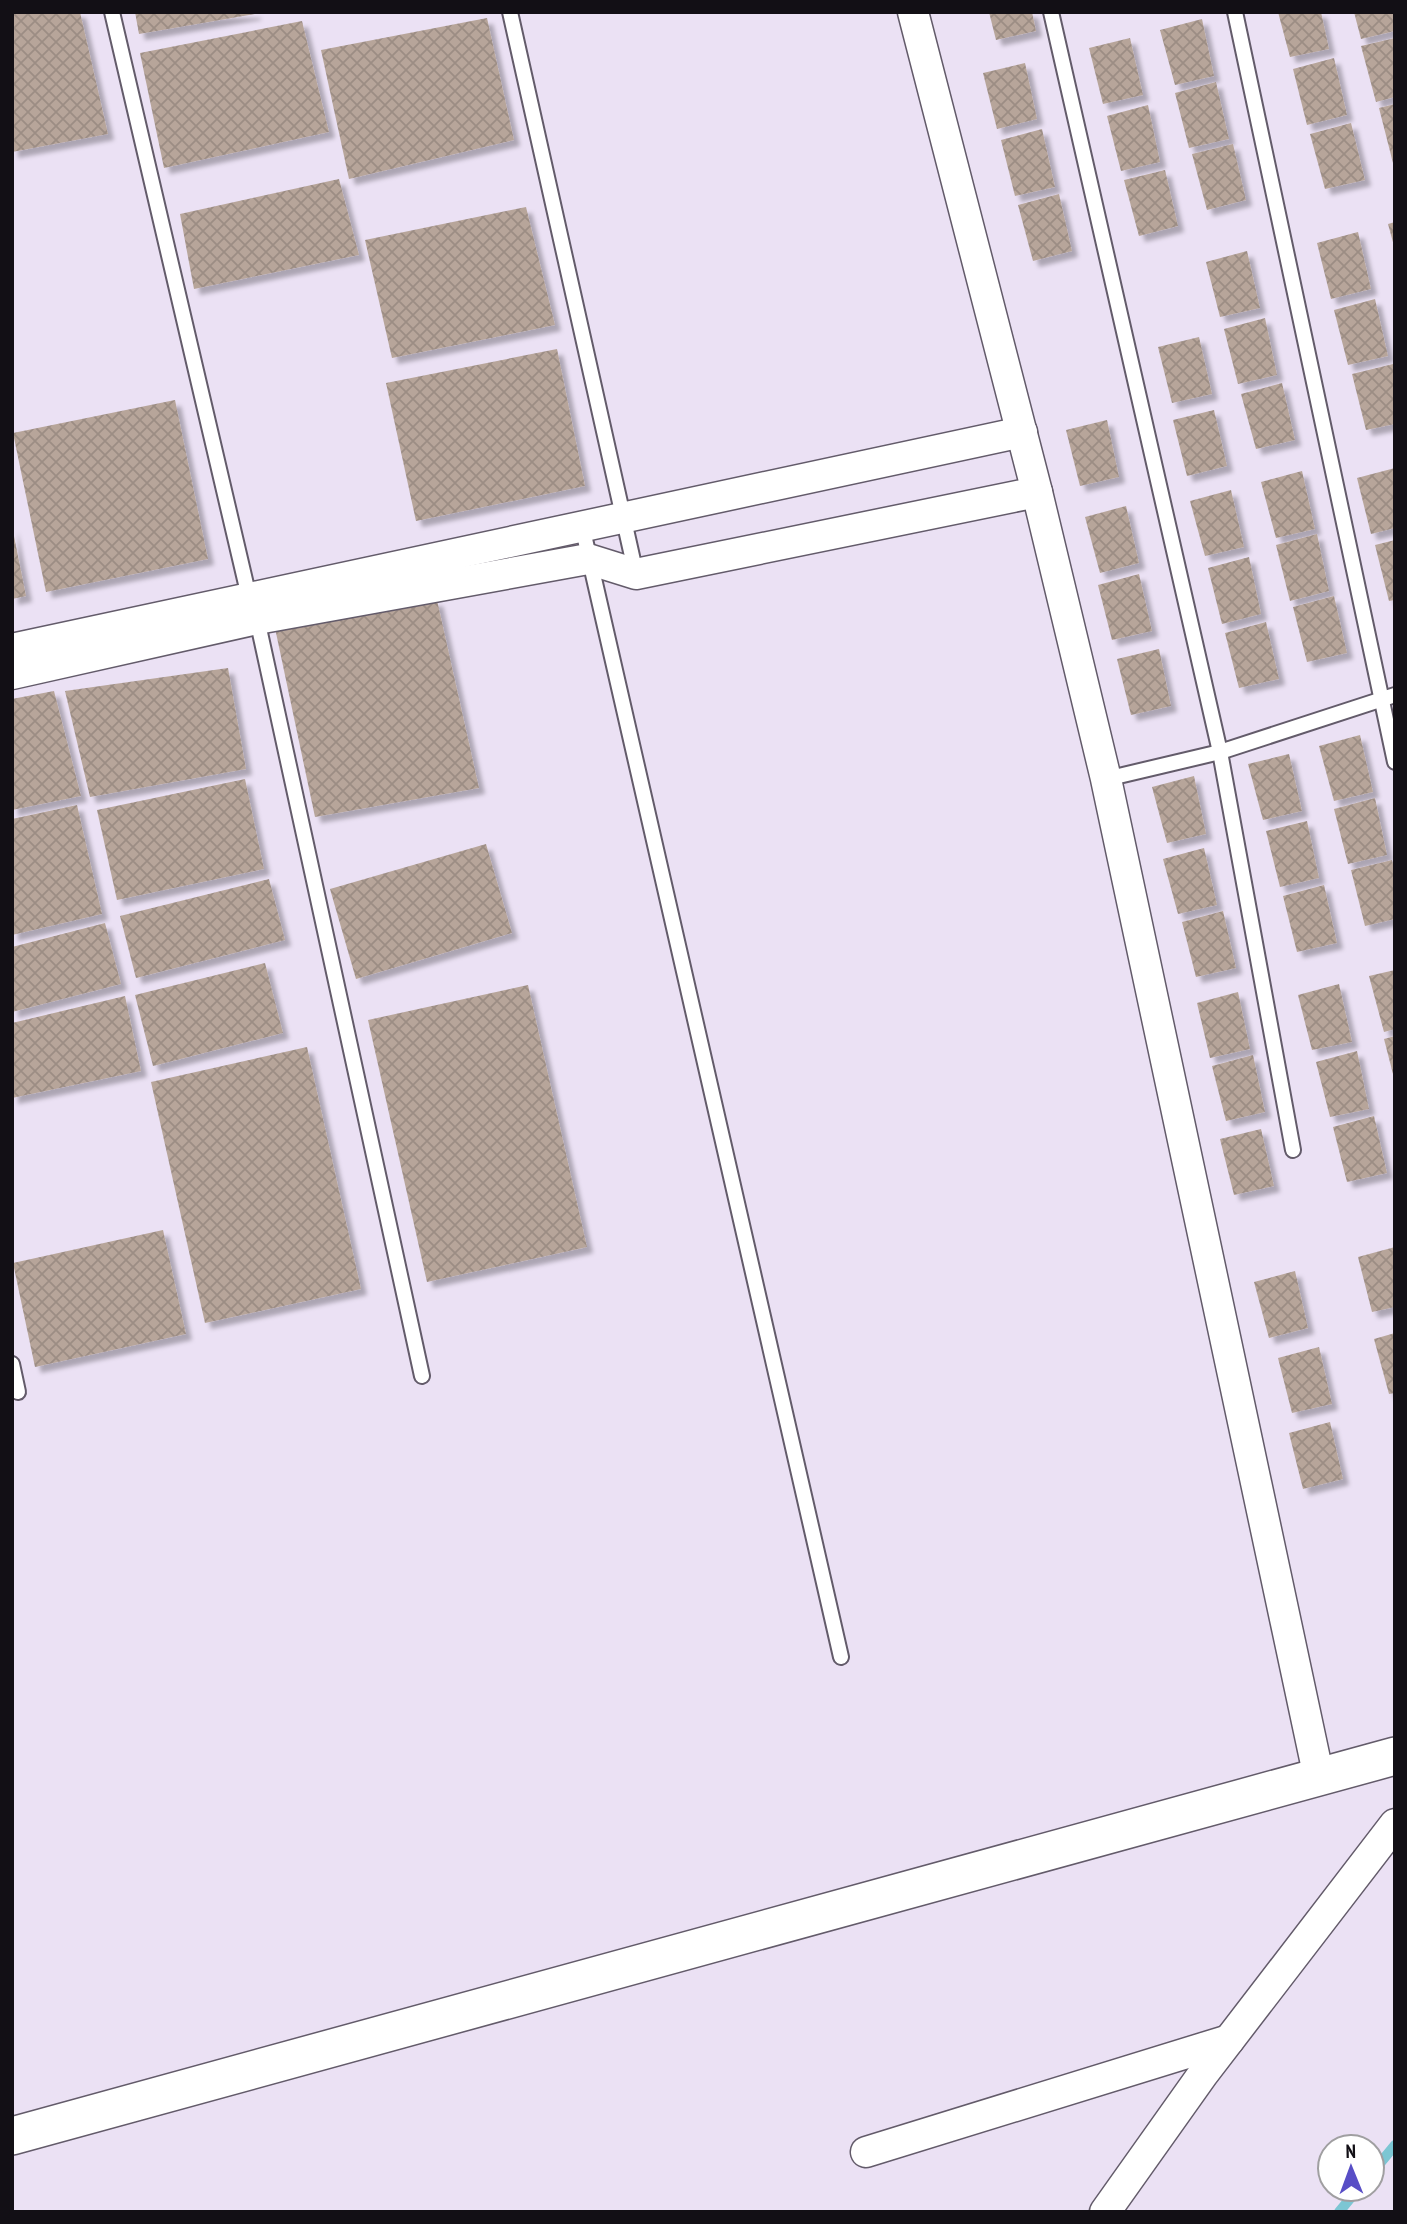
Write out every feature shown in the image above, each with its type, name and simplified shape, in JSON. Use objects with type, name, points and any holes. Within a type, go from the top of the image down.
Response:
[{"type":"street","points":[[913,12],[1022,432],[1106,779],[1319,1778]]},
{"type":"street","points":[[12,674],[253,608],[582,526],[1022,432]]},
{"type":"street","points":[[12,649],[253,608],[588,559],[636,574],[1037,492]]},
{"type":"street","points":[[12,2136],[1395,1756]]},
{"type":"street","points":[[1105,2212],[1229,2039],[1395,1824]]},
{"type":"street","points":[[866,2152],[1229,2039]]},
{"type":"lane","points":[[112,12],[253,608],[422,1376]]},
{"type":"lane","points":[[510,12],[636,574]]},
{"type":"lane","points":[[1051,12],[1220,752],[1293,1150]]},
{"type":"lane","points":[[1235,12],[1388,697],[1395,762]]},
{"type":"lane","points":[[582,526],[841,1657]]},
{"type":"lane","points":[[1106,779],[1220,752],[1388,697]]},
{"type":"lane","points":[[12,1364],[18,1392]]},
{"type":"building","points":[[12,12],[80,12],[108,134],[12,152]]},
{"type":"building","points":[[135,12],[255,12],[255,14],[139,34]]},
{"type":"building","points":[[989,12],[1032,12],[1036,31],[996,40]]},
{"type":"building","points":[[1278,12],[1321,12],[1329,49],[1290,57]]},
{"type":"building","points":[[1354,12],[1395,12],[1395,31],[1361,39]]},
{"type":"building","points":[[487,18],[514,140],[349,179],[321,50]]},
{"type":"building","points":[[1202,19],[1214,76],[1175,85],[1160,30]]},
{"type":"building","points":[[302,21],[329,132],[164,168],[140,53]]},
{"type":"building","points":[[1130,38],[1143,95],[1103,104],[1089,48]]},
{"type":"building","points":[[1395,38],[1395,97],[1376,102],[1361,46]]},
{"type":"building","points":[[1334,58],[1347,115],[1307,125],[1293,69]]},
{"type":"building","points":[[1025,63],[1037,119],[997,129],[983,73]]},
{"type":"building","points":[[1216,82],[1229,139],[1189,148],[1175,93]]},
{"type":"building","points":[[1395,104],[1395,167],[1394,167],[1379,108]]},
{"type":"building","points":[[1148,105],[1160,162],[1121,171],[1107,116]]},
{"type":"building","points":[[1351,123],[1365,180],[1325,189],[1310,134]]},
{"type":"building","points":[[1042,129],[1055,187],[1015,196],[1001,140]]},
{"type":"building","points":[[1233,144],[1246,200],[1207,210],[1192,154]]},
{"type":"building","points":[[1165,170],[1178,226],[1139,236],[1124,180]]},
{"type":"building","points":[[339,179],[359,255],[194,289],[180,214]]},
{"type":"building","points":[[1059,194],[1072,251],[1033,261],[1018,205]]},
{"type":"building","points":[[526,207],[555,325],[392,358],[365,240]]},
{"type":"building","points":[[1395,222],[1395,246],[1394,246],[1388,224]]},
{"type":"building","points":[[1358,232],[1371,289],[1331,299],[1317,243]]},
{"type":"building","points":[[1247,251],[1260,308],[1220,317],[1206,262]]},
{"type":"building","points":[[1375,299],[1388,356],[1348,365],[1334,310]]},
{"type":"building","points":[[1265,318],[1277,375],[1238,384],[1224,329]]},
{"type":"building","points":[[1199,337],[1212,394],[1172,403],[1158,347]]},
{"type":"building","points":[[557,349],[585,486],[416,521],[386,383]]},
{"type":"building","points":[[1393,364],[1395,424],[1366,430],[1352,374]]},
{"type":"building","points":[[1282,383],[1295,440],[1256,449],[1241,394]]},
{"type":"building","points":[[175,400],[208,559],[46,592],[13,433]]},
{"type":"building","points":[[1214,410],[1227,466],[1187,476],[1173,420]]},
{"type":"building","points":[[1107,420],[1119,477],[1080,486],[1066,430]]},
{"type":"building","points":[[1395,468],[1395,528],[1371,534],[1357,478]]},
{"type":"building","points":[[1302,471],[1315,529],[1276,538],[1261,482]]},
{"type":"building","points":[[1231,490],[1244,547],[1205,556],[1190,501]]},
{"type":"building","points":[[1126,506],[1139,563],[1100,573],[1085,517]]},
{"type":"building","points":[[12,526],[26,596],[12,599]]},
{"type":"building","points":[[1317,534],[1329,591],[1290,601],[1276,545]]},
{"type":"building","points":[[1395,540],[1395,600],[1389,601],[1375,545]]},
{"type":"building","points":[[1249,557],[1261,614],[1222,624],[1208,568]]},
{"type":"building","points":[[1139,574],[1152,631],[1112,640],[1098,585]]},
{"type":"building","points":[[1334,596],[1347,653],[1307,662],[1293,607]]},
{"type":"building","points":[[437,600],[479,788],[315,817],[275,628]]},
{"type":"building","points":[[1266,622],[1279,679],[1239,688],[1225,633]]},
{"type":"building","points":[[1159,649],[1171,706],[1131,715],[1117,659]]},
{"type":"building","points":[[228,668],[246,769],[90,797],[65,691]]},
{"type":"building","points":[[54,691],[81,796],[12,810],[12,699]]},
{"type":"building","points":[[1360,735],[1373,792],[1334,801],[1319,746]]},
{"type":"building","points":[[1289,754],[1302,811],[1263,820],[1248,764]]},
{"type":"building","points":[[1194,776],[1206,834],[1167,843],[1152,787]]},
{"type":"building","points":[[245,779],[264,869],[117,900],[97,810]]},
{"type":"building","points":[[1375,798],[1387,855],[1348,864],[1334,809]]},
{"type":"building","points":[[77,805],[102,914],[12,935],[12,819]]},
{"type":"building","points":[[1307,821],[1319,878],[1280,887],[1266,831]]},
{"type":"building","points":[[486,844],[512,933],[356,979],[330,889]]},
{"type":"building","points":[[1204,848],[1217,905],[1178,914],[1163,859]]},
{"type":"building","points":[[1392,860],[1395,871],[1395,919],[1365,926],[1351,870]]},
{"type":"building","points":[[269,879],[285,940],[136,978],[120,916]]},
{"type":"building","points":[[1324,885],[1337,943],[1297,952],[1283,896]]},
{"type":"building","points":[[1223,911],[1236,968],[1196,977],[1182,922]]},
{"type":"building","points":[[105,923],[121,984],[12,1012],[12,947]]},
{"type":"building","points":[[265,963],[283,1033],[153,1066],[135,995]]},
{"type":"building","points":[[1395,970],[1395,1029],[1384,1032],[1369,976]]},
{"type":"building","points":[[1339,984],[1352,1042],[1312,1050],[1298,995]]},
{"type":"building","points":[[528,985],[587,1247],[427,1282],[368,1020]]},
{"type":"building","points":[[1238,992],[1250,1049],[1210,1058],[1197,1003]]},
{"type":"building","points":[[125,996],[141,1071],[12,1098],[12,1023]]},
{"type":"building","points":[[1395,1036],[1395,1078],[1394,1078],[1384,1039]]},
{"type":"building","points":[[307,1047],[361,1289],[205,1323],[151,1082]]},
{"type":"building","points":[[1357,1051],[1369,1109],[1330,1117],[1316,1062]]},
{"type":"building","points":[[1253,1055],[1265,1112],[1226,1121],[1212,1066]]},
{"type":"building","points":[[1374,1116],[1387,1173],[1347,1182],[1333,1127]]},
{"type":"building","points":[[1261,1129],[1274,1186],[1234,1195],[1220,1139]]},
{"type":"building","points":[[163,1230],[186,1334],[35,1367],[13,1263]]},
{"type":"building","points":[[1395,1247],[1395,1307],[1372,1312],[1358,1257]]},
{"type":"building","points":[[1295,1271],[1308,1328],[1269,1338],[1254,1282]]},
{"type":"building","points":[[1395,1333],[1395,1393],[1389,1394],[1374,1339]]},
{"type":"building","points":[[1319,1347],[1332,1404],[1292,1413],[1278,1358]]},
{"type":"building","points":[[1330,1422],[1343,1479],[1303,1489],[1289,1433]]},
{"type":"waterway","points":[[1386,2156],[1395,2145]]},
{"type":"waterway","points":[[1339,2212],[1346,2203]]}]
